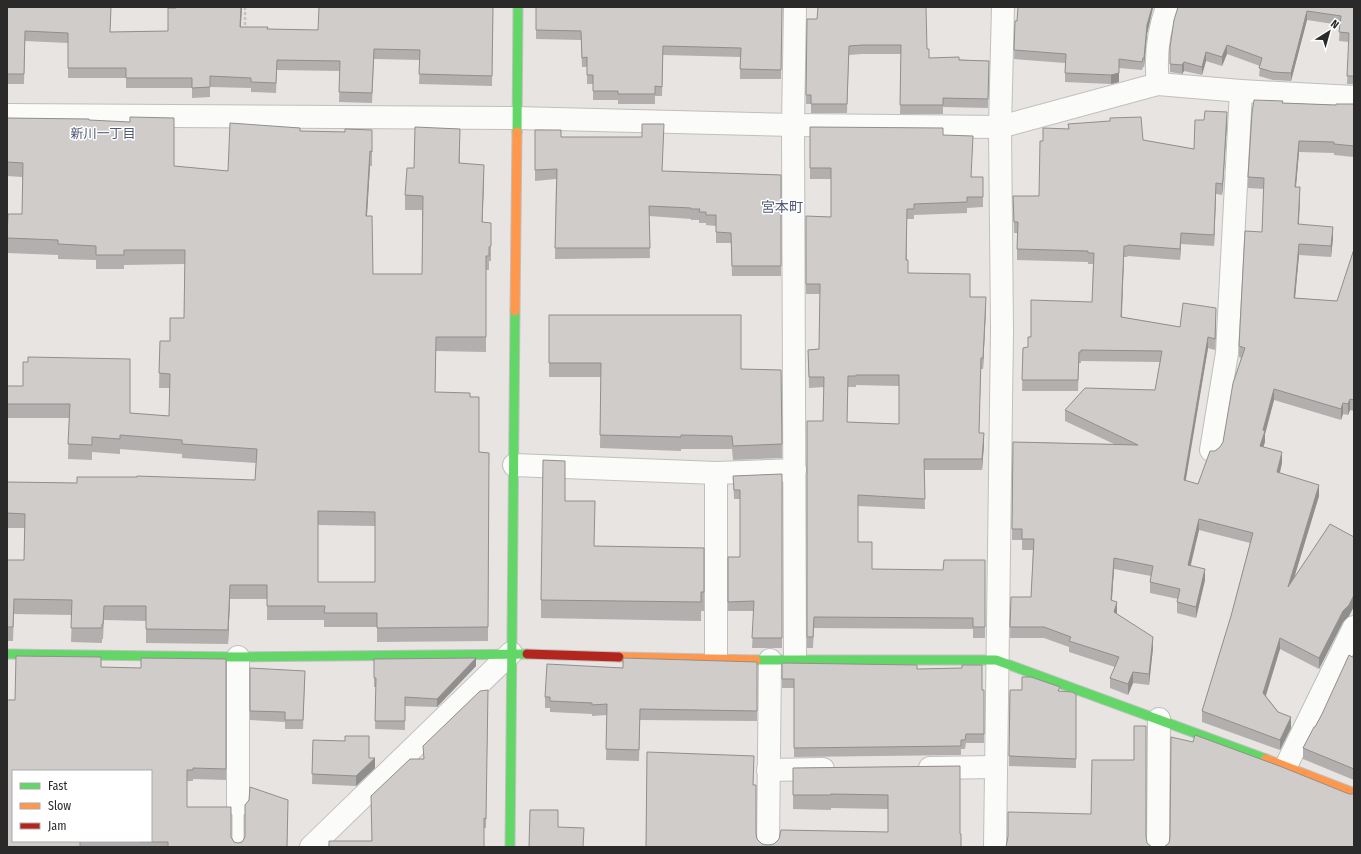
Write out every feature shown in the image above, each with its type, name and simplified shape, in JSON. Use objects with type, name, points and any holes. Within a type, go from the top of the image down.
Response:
[{"type":"street","points":[[510,847],[518,7]]},
{"type":"street","points":[[795,7],[795,660]]},
{"type":"street","points":[[995,847],[996,660],[1002,330],[1000,127],[1002,7]]},
{"type":"street","points":[[1158,84],[1156,70],[1158,44],[1162,19],[1167,7]]},
{"type":"street","points":[[7,115],[516,118],[794,125],[1000,127],[1158,84],[1241,91],[1354,96]]},
{"type":"street","points":[[1211,450],[1227,353],[1241,91]]},
{"type":"street","points":[[514,465],[716,473],[795,470]]},
{"type":"street","points":[[716,473],[716,660]]},
{"type":"street","points":[[1286,766],[1354,627]]},
{"type":"street","points":[[311,847],[512,653]]},
{"type":"street","points":[[7,654],[238,657],[512,653],[716,660],[996,660],[1286,766],[1354,793]]},
{"type":"street","points":[[238,657],[238,805]]},
{"type":"street","points":[[768,847],[770,660]]},
{"type":"street","points":[[1158,847],[1159,719]]},
{"type":"street","points":[[909,768],[995,767]]},
{"type":"street","points":[[768,770],[839,769]]},
{"type":"lane","points":[[238,805],[238,847]]},
{"type":"path","points":[[245,7],[245,30]]},
{"type":"building","points":[[7,7],[111,7],[110,32],[168,31],[168,8],[176,7],[241,7],[240,27],[318,30],[319,7],[493,7],[492,76],[419,74],[420,50],[374,49],[372,93],[339,92],[340,61],[277,60],[276,83],[251,82],[251,78],[210,76],[210,87],[192,88],[192,78],[126,78],[126,68],[68,68],[68,33],[25,31],[24,74],[7,74]]},
{"type":"building","points":[[536,7],[782,7],[781,70],[740,69],[741,48],[663,46],[662,87],[655,86],[655,94],[618,94],[618,91],[593,91],[593,75],[587,75],[587,57],[582,58],[581,31],[536,30]]},
{"type":"building","points":[[818,7],[926,7],[927,49],[929,49],[929,58],[959,57],[959,60],[989,61],[988,99],[943,98],[943,105],[900,105],[901,45],[862,45],[849,46],[847,104],[811,104],[811,95],[806,95],[807,19],[817,19]]},
{"type":"building","points":[[1018,7],[1152,7],[1147,25],[1144,58],[1142,62],[1119,59],[1119,73],[1111,75],[1065,73],[1066,54],[1014,50],[1015,21],[1017,21]]},
{"type":"building","points":[[1178,7],[1354,7],[1354,76],[1347,76],[1349,33],[1339,32],[1341,16],[1307,11],[1291,73],[1273,72],[1259,68],[1262,58],[1227,45],[1222,57],[1206,52],[1202,67],[1184,62],[1182,65],[1170,64],[1170,47],[1174,20]]},
{"type":"building","points":[[1254,100],[1283,101],[1282,103],[1336,105],[1354,104],[1354,146],[1334,144],[1334,142],[1299,141],[1295,187],[1300,187],[1298,224],[1333,227],[1331,246],[1299,244],[1294,298],[1337,301],[1354,249],[1354,400],[1350,399],[1348,404],[1343,403],[1341,409],[1274,389],[1263,430],[1265,431],[1260,446],[1282,452],[1277,472],[1319,485],[1288,587],[1330,524],[1354,537],[1354,595],[1349,605],[1343,611],[1319,658],[1280,638],[1263,693],[1278,712],[1291,717],[1280,740],[1202,711],[1231,616],[1253,533],[1199,519],[1188,565],[1205,569],[1196,607],[1177,602],[1180,589],[1150,582],[1153,566],[1114,558],[1111,600],[1117,602],[1114,612],[1153,637],[1149,674],[1133,672],[1128,684],[1110,678],[1119,657],[1069,641],[1071,637],[1044,627],[1010,627],[1011,597],[1031,597],[1034,539],[1022,539],[1022,529],[1012,529],[1013,442],[1138,445],[1065,410],[1085,388],[1155,390],[1162,351],[1081,350],[1081,352],[1079,352],[1078,380],[1022,380],[1023,348],[1028,347],[1028,337],[1031,337],[1031,300],[1092,302],[1094,253],[1088,253],[1088,251],[1017,249],[1018,222],[1014,222],[1013,196],[1039,196],[1040,141],[1043,141],[1043,128],[1069,129],[1068,124],[1110,121],[1110,118],[1141,117],[1143,140],[1194,149],[1195,120],[1204,120],[1205,111],[1227,112],[1223,180],[1222,184],[1216,183],[1214,235],[1181,233],[1180,249],[1128,245],[1124,246],[1121,317],[1180,327],[1183,303],[1216,308],[1215,339],[1208,337],[1184,480],[1198,484],[1210,451],[1215,451],[1223,442],[1233,383],[1245,348],[1239,346],[1245,231],[1262,232],[1264,178],[1248,177]]},
{"type":"building","points":[[130,117],[174,118],[174,166],[228,171],[230,123],[300,128],[300,131],[345,132],[345,129],[372,130],[372,152],[370,151],[366,216],[372,216],[373,274],[422,274],[423,196],[405,195],[407,168],[414,168],[415,127],[460,129],[459,163],[484,165],[482,222],[491,223],[491,246],[489,247],[489,256],[486,256],[486,337],[436,337],[435,392],[470,393],[470,397],[479,397],[479,452],[489,453],[488,627],[377,628],[377,613],[324,613],[325,606],[267,606],[267,585],[230,585],[228,630],[146,629],[146,606],[104,606],[102,628],[71,628],[72,600],[14,599],[13,627],[7,627],[7,560],[24,560],[25,514],[7,513],[7,482],[77,483],[77,477],[137,476],[255,480],[257,449],[182,444],[182,440],[120,435],[120,439],[92,437],[92,445],[68,444],[70,404],[7,404],[7,386],[23,386],[23,362],[28,362],[28,357],[130,359],[130,413],[169,416],[170,374],[159,373],[160,341],[170,341],[170,318],[184,318],[185,250],[124,250],[124,255],[96,255],[96,246],[58,244],[58,240],[7,238],[8,214],[22,214],[23,163],[7,162],[7,118],[89,119],[130,122]],"holes":[[[318,511],[375,512],[375,582],[318,582]]]},
{"type":"building","points":[[642,124],[664,124],[662,171],[781,175],[781,266],[732,266],[731,233],[716,232],[716,215],[706,215],[706,212],[699,212],[700,209],[691,208],[649,206],[650,248],[555,248],[557,169],[535,170],[535,130],[561,130],[561,137],[642,137]]},
{"type":"building","points":[[810,127],[943,128],[943,135],[973,136],[971,177],[983,177],[983,197],[967,197],[967,202],[914,204],[914,209],[907,209],[906,260],[908,260],[908,273],[970,274],[970,297],[986,297],[983,358],[981,358],[979,433],[984,433],[982,459],[924,459],[925,499],[858,495],[858,542],[872,542],[872,569],[943,570],[944,560],[985,560],[985,627],[973,627],[973,618],[814,617],[813,637],[807,637],[807,421],[823,421],[824,377],[809,377],[808,350],[819,349],[820,284],[806,284],[806,216],[831,217],[831,168],[810,168]],"holes":[[[899,375],[899,424],[847,422],[848,376]]]},
{"type":"building","points":[[549,315],[741,315],[741,369],[781,370],[782,444],[733,446],[732,436],[681,435],[681,437],[600,435],[601,363],[549,363]]},
{"type":"building","points":[[543,460],[565,461],[565,501],[595,501],[594,546],[704,548],[704,592],[701,592],[701,602],[541,600]]},
{"type":"building","points":[[782,474],[782,638],[752,638],[754,601],[728,602],[728,557],[740,557],[740,490],[734,490],[733,476]]},
{"type":"building","points":[[1349,655],[1354,658],[1354,769],[1303,748],[1322,714]]},
{"type":"building","points":[[16,656],[101,657],[101,667],[141,668],[141,658],[226,659],[226,769],[193,768],[193,770],[187,770],[187,807],[231,807],[231,837],[234,842],[238,843],[242,842],[245,837],[245,805],[249,800],[250,787],[288,800],[287,847],[168,847],[168,842],[152,842],[152,770],[12,770],[12,842],[80,842],[80,847],[7,847],[7,700],[15,700]]},
{"type":"building","points":[[476,658],[437,699],[405,697],[405,721],[375,721],[376,678],[374,678],[374,659]]},
{"type":"building","points":[[623,658],[757,662],[757,711],[640,709],[639,750],[606,749],[607,704],[592,705],[592,703],[550,701],[550,697],[545,697],[547,664],[623,668]]},
{"type":"building","points":[[782,663],[917,665],[917,669],[962,668],[962,665],[982,665],[982,690],[984,690],[984,734],[966,734],[965,740],[961,740],[961,746],[794,748],[794,679],[782,679]]},
{"type":"building","points":[[250,668],[305,671],[303,720],[285,720],[285,712],[250,711]]},
{"type":"building","points":[[1022,677],[1031,677],[1060,687],[1058,691],[1072,692],[1076,694],[1076,759],[1009,756],[1010,690],[1022,690]]},
{"type":"building","points":[[488,690],[486,819],[484,818],[484,847],[329,847],[329,841],[372,841],[371,796],[410,759],[424,759],[423,746],[480,691]]},
{"type":"building","points":[[1134,726],[1146,726],[1146,836],[1147,843],[1152,847],[1006,847],[1008,836],[1008,812],[1091,814],[1092,760],[1134,760]]},
{"type":"building","points":[[1195,735],[1282,767],[1349,794],[1354,794],[1354,847],[1164,847],[1169,843],[1170,837],[1171,737],[1193,742]]},
{"type":"building","points":[[345,736],[369,736],[369,758],[375,758],[356,776],[312,774],[313,740],[345,741]]},
{"type":"building","points":[[647,752],[754,756],[753,785],[756,785],[756,833],[757,839],[762,844],[768,845],[774,844],[779,839],[781,830],[888,832],[888,795],[793,795],[793,768],[960,766],[961,847],[646,847]]},
{"type":"building","points":[[530,810],[558,810],[558,827],[584,828],[583,847],[529,847]]},
{"type":"traffic: fast","points":[[517,132],[518,7]]},
{"type":"traffic: fast","points":[[510,847],[515,311]]},
{"type":"traffic: fast","points":[[7,654],[238,657],[527,654]]},
{"type":"traffic: fast","points":[[756,660],[996,660],[1266,759]]},
{"type":"traffic: slow","points":[[515,311],[517,132]]},
{"type":"traffic: slow","points":[[619,657],[756,660]]},
{"type":"traffic: slow","points":[[1266,759],[1354,793]]},
{"type":"traffic: jam","points":[[527,654],[619,657]]},
{"type":"district","name":"新川一丁目","points":[[103,133]]},
{"type":"district","name":"宮本町","points":[[782,207]]}]
